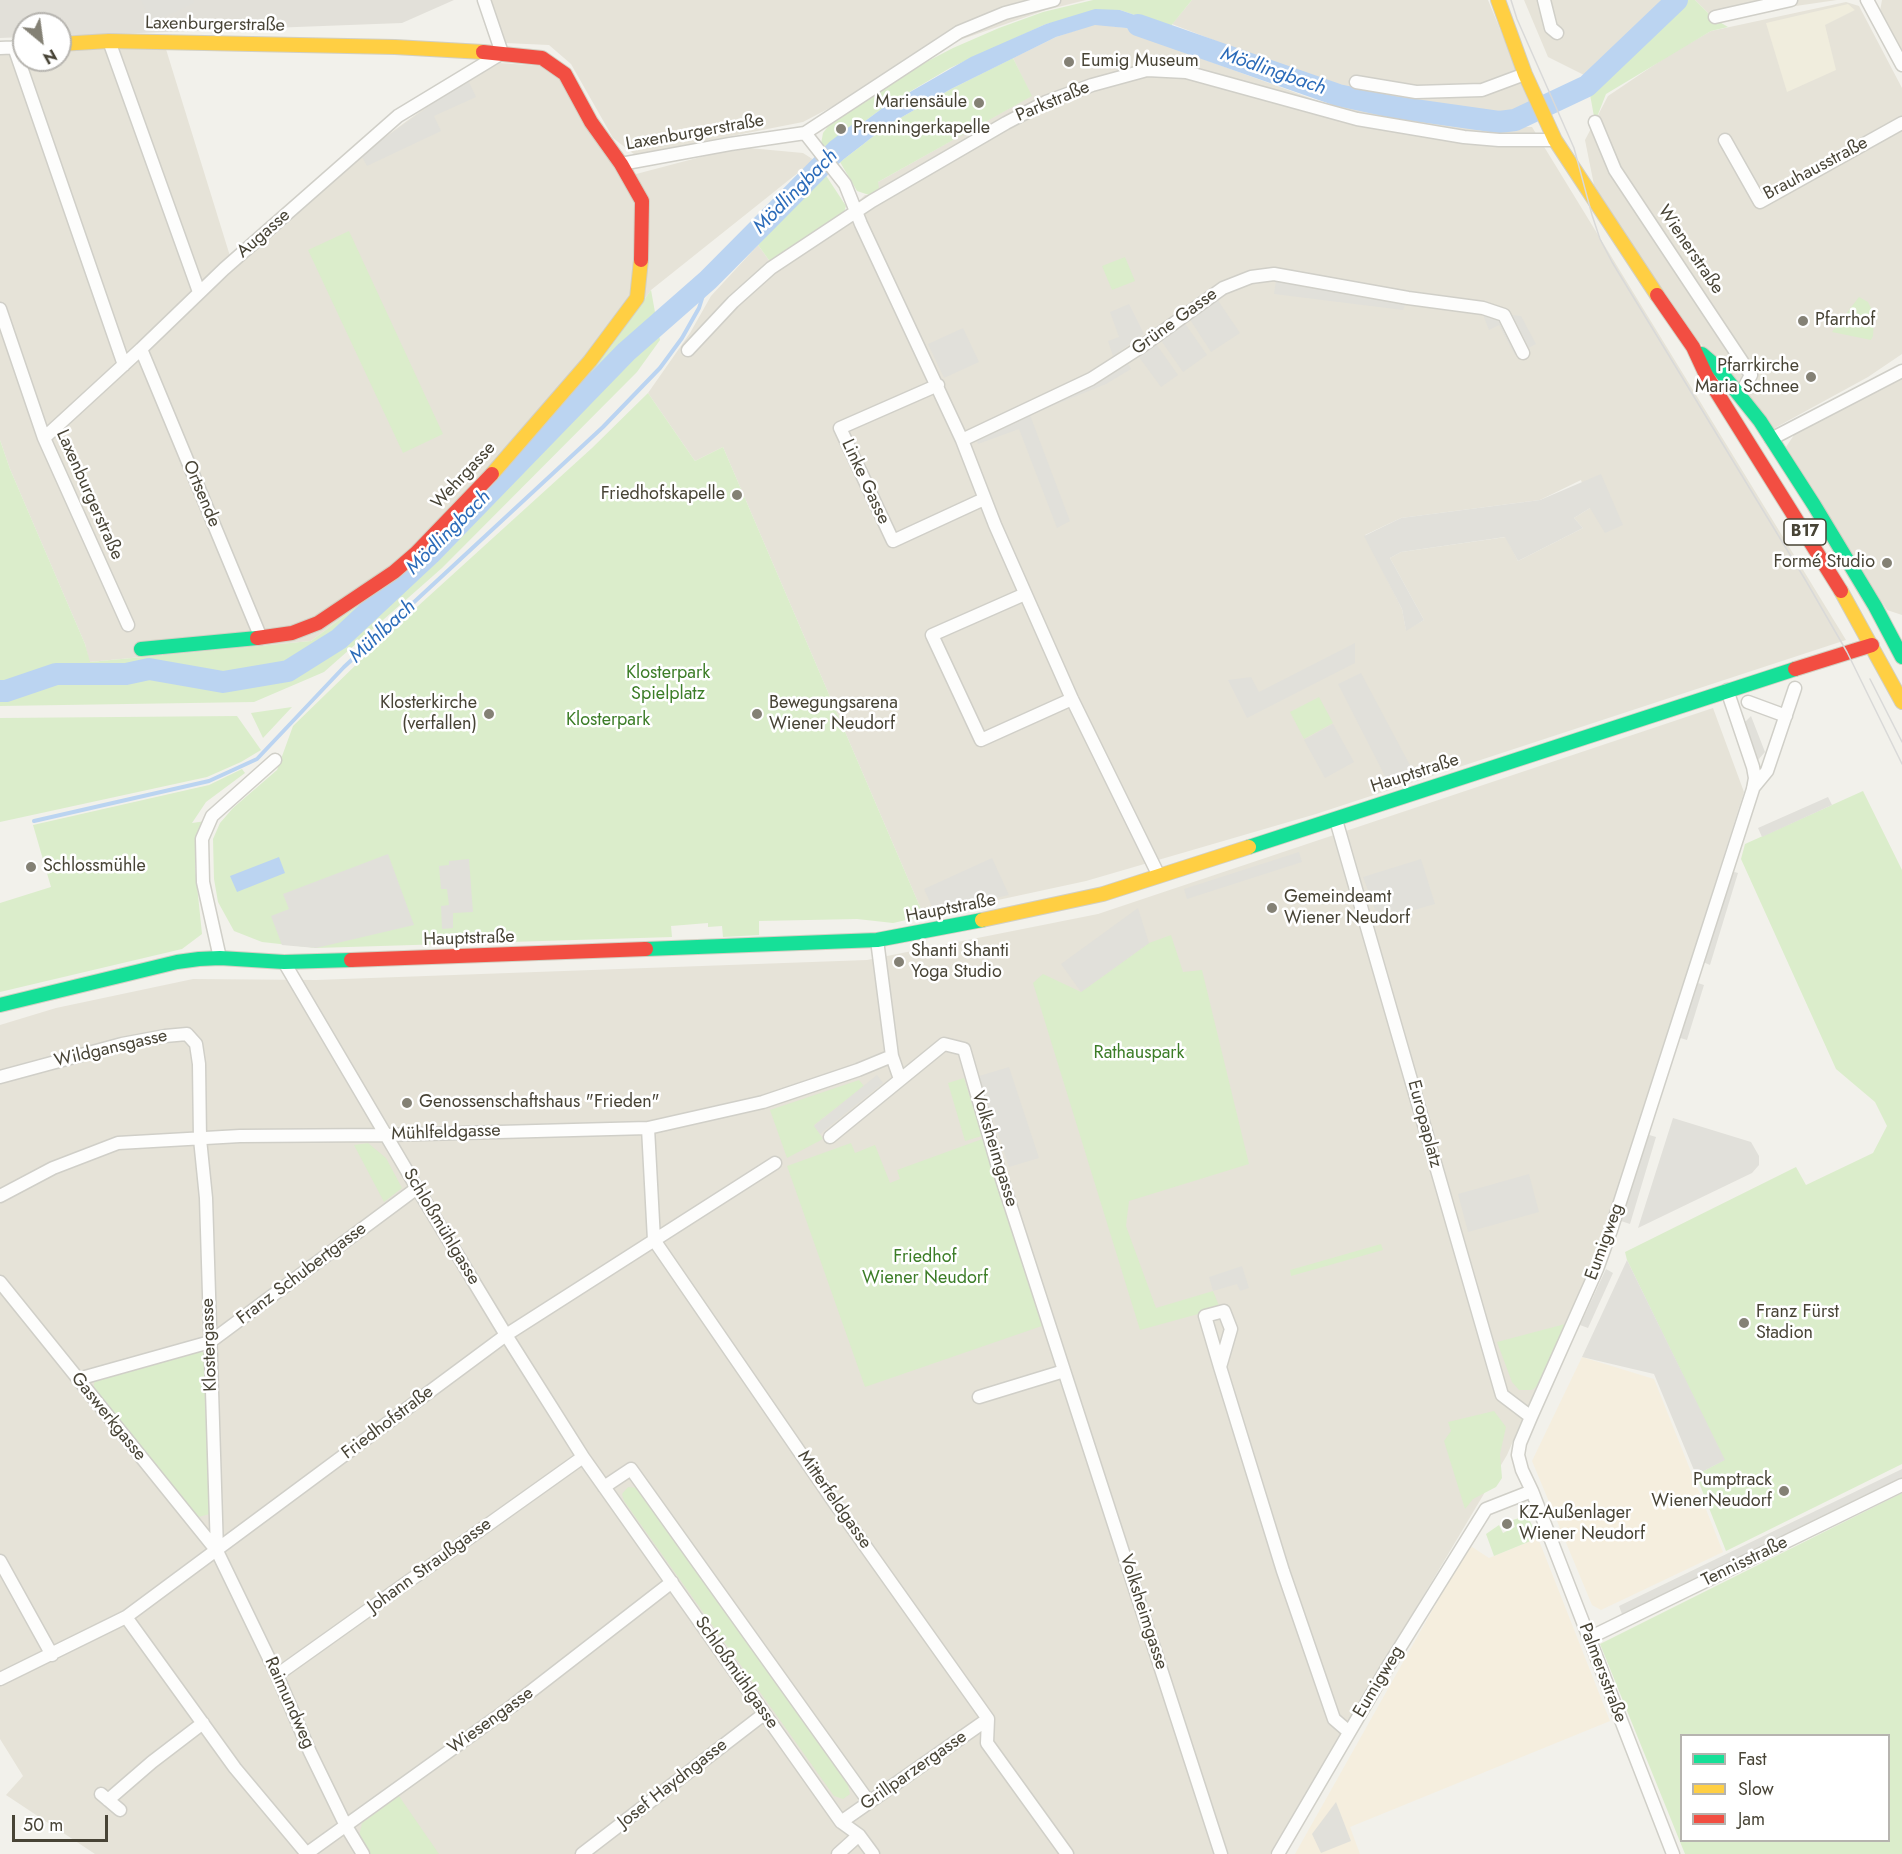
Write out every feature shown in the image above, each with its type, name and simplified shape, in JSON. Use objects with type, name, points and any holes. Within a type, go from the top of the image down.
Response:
[{"type":"street","points":[[484,0],[502,53]]},
{"type":"street","name":"Laxenburgerstraße","points":[[72,43],[109,41],[385,46],[502,53],[542,58],[566,74],[591,122],[621,164],[805,133],[960,32],[1005,13],[1054,0]]},
{"type":"street","name":"B17","points":[[1498,0],[1525,74],[1555,140],[1693,347],[1706,375],[1834,578],[1902,702]]},
{"type":"street","points":[[1544,0],[1551,28],[1557,33]]},
{"type":"street","points":[[1715,17],[1791,0]]},
{"type":"street","points":[[1867,0],[1902,65]]},
{"type":"street","points":[[109,41],[199,292]]},
{"type":"street","name":"Augasse","points":[[44,438],[199,292],[398,116],[502,53]]},
{"type":"street","name":"Parkstraße","points":[[688,350],[733,302],[771,268],[857,211],[1027,111],[1092,85],[1147,70],[1186,72],[1357,119],[1464,137],[1498,140],[1555,140]]},
{"type":"street","points":[[27,72],[124,365]]},
{"type":"street","points":[[1356,82],[1416,92],[1482,90],[1525,74]]},
{"type":"street","name":"Wienerstraße","points":[[1595,122],[1615,170],[1751,375],[1740,395]]},
{"type":"street","name":"Brauhausstraße","points":[[1725,140],[1760,202],[1902,123]]},
{"type":"street","points":[[805,133],[845,184],[861,224],[938,385],[984,499],[1072,699],[1160,876]]},
{"type":"street","name":"Wehrgasse","points":[[141,649],[292,633],[318,623],[394,572],[416,553],[475,493],[590,361],[637,298],[642,245],[642,201],[621,164]]},
{"type":"street","name":"Grüne Gasse","points":[[962,440],[1091,379],[1141,347],[1222,288],[1251,277],[1274,274],[1408,298],[1483,308],[1504,315],[1523,353]]},
{"type":"street","name":"Laxenburgerstraße","points":[[0,309],[44,438],[128,625]]},
{"type":"street","name":"B17","points":[[1693,347],[1716,366],[1771,439],[1898,637],[1902,657]]},
{"type":"street","name":"Ortsende","points":[[141,349],[261,638]]},
{"type":"street","points":[[1771,439],[1902,371]]},
{"type":"street","name":"Linke Gasse","points":[[938,385],[840,428],[893,541],[984,499]]},
{"type":"street","points":[[1025,594],[932,635],[981,740],[1072,699]]},
{"type":"street","name":"Hauptstraße","points":[[0,1005],[177,962],[220,958],[284,962],[878,940],[1030,911],[1103,894],[1336,820],[1727,690],[1898,637]]},
{"type":"street","points":[[1753,789],[1767,771],[1795,688]]},
{"type":"street","name":"Eumigweg","points":[[1278,1854],[1442,1576],[1486,1509],[1532,1491],[1518,1455],[1520,1443],[1597,1269],[1611,1230],[1753,789],[1754,767],[1727,690]]},
{"type":"street","points":[[1748,702],[1786,716]]},
{"type":"street","points":[[220,958],[204,882],[202,839],[212,816],[274,760]]},
{"type":"street","name":"Europaplatz","points":[[1336,820],[1395,1017],[1502,1395],[1531,1417]]},
{"type":"street","points":[[830,1137],[900,1078],[892,1056],[878,940]]},
{"type":"street","name":"Schloßmühlgasse","points":[[284,962],[417,1188],[583,1457],[841,1822],[859,1835],[873,1854]]},
{"type":"street","name":"Wildgansgasse","points":[[0,1077],[122,1044],[187,1034],[196,1044],[199,1064],[200,1139]]},
{"type":"street","name":"Volksheimgasse","points":[[900,1078],[944,1044],[964,1049],[998,1167],[1221,1854]]},
{"type":"street","name":"Mühlfeldgasse","points":[[0,1196],[53,1168],[118,1143],[240,1136],[387,1135],[648,1128],[763,1102],[892,1056]]},
{"type":"street","points":[[648,1128],[654,1240]]},
{"type":"street","name":"Klostergasse","points":[[200,1139],[206,1198],[217,1551]]},
{"type":"street","name":"Friedhofstraße","points":[[0,1679],[126,1617],[506,1335],[775,1163]]},
{"type":"street","name":"Franz Schubertgasse","points":[[78,1379],[210,1342],[417,1188]]},
{"type":"street","name":"Mitterfeldgasse","points":[[654,1240],[834,1502],[988,1719]]},
{"type":"street","name":"Gaswerkgasse","points":[[0,1282],[217,1551]]},
{"type":"street","name":"Eumigweg","points":[[1221,1367],[1283,1571],[1334,1719],[1349,1732]]},
{"type":"street","points":[[979,1397],[1064,1371]]},
{"type":"street","name":"Johann Straußgasse","points":[[277,1676],[583,1457]]},
{"type":"street","name":"Schloßmühlgasse","points":[[604,1487],[631,1469],[869,1802]]},
{"type":"street","name":"Tennisstraße","points":[[1589,1638],[1902,1485]]},
{"type":"street","name":"Palmersstraße","points":[[1532,1491],[1673,1854]]},
{"type":"street","name":"Raimundweg","points":[[217,1551],[277,1676],[310,1752],[346,1826],[363,1854]]},
{"type":"street","points":[[0,1561],[52,1655]]},
{"type":"street","name":"Wiesengasse","points":[[306,1854],[512,1706],[672,1582]]},
{"type":"street","points":[[126,1617],[235,1768],[306,1854]]},
{"type":"street","name":"Josef Haydngasse","points":[[582,1854],[764,1714]]},
{"type":"street","points":[[988,1719],[987,1743],[1067,1854]]},
{"type":"street","name":"Grillparzergasse","points":[[841,1822],[988,1719]]},
{"type":"street","points":[[120,1810],[104,1797],[203,1723]]},
{"type":"street","name":"Grillparzergasse","points":[[838,1854],[859,1835]]},
{"type":"shaded area","points":[[0,0],[454,0],[402,23],[72,36],[72,12],[12,12],[12,38],[0,38]]},
{"type":"shaded area","points":[[141,0],[193,0],[194,3],[152,23]]},
{"type":"shaded area","points":[[491,0],[1086,0],[1046,10],[957,41],[803,122],[635,155],[613,138],[571,64],[549,45],[505,43]]},
{"type":"shaded area","points":[[1192,0],[1488,0],[1531,104],[1509,116],[1386,98],[1327,84],[1172,24]]},
{"type":"shaded area","points":[[1524,0],[1666,0],[1616,51],[1586,76],[1548,57]]},
{"type":"shaded area","points":[[1695,0],[1837,0],[1713,18]]},
{"type":"shaded area","points":[[1882,0],[1902,0],[1902,51],[1880,11]]},
{"type":"shaded area","points":[[1846,2],[1859,6],[1902,88],[1902,354],[1868,377],[1773,429],[1684,324],[1594,185],[1585,140],[1608,96],[1669,55],[1711,31]]},
{"type":"shaded area","points":[[1848,4],[1855,10],[1825,25],[1836,70],[1787,92],[1766,23]]},
{"type":"shaded area","points":[[1095,24],[1126,28],[1151,40],[1321,102],[1454,125],[1532,127],[1846,640],[1316,814],[1086,881],[924,916],[723,447],[695,461],[648,393],[690,333],[711,296],[758,245],[771,263],[843,216],[865,195],[869,195],[878,182],[1031,96],[1013,58],[1056,37]],"holes":[[[1581,480],[1590,508],[1574,518],[1583,528],[1518,561],[1506,537],[1401,552],[1390,558],[1424,620],[1406,630],[1402,609],[1365,535],[1401,518],[1540,500]]]},
{"type":"shaded area","points":[[165,46],[234,269],[359,156],[441,96],[500,63],[542,66],[563,80],[621,178],[712,154],[749,148],[803,153],[814,160],[651,290],[609,349],[403,572],[311,641],[89,662],[85,644],[10,469],[0,440],[0,49],[12,48],[12,72],[72,72],[72,47]]},
{"type":"shaded area","points":[[469,82],[476,97],[434,116],[441,131],[367,166],[361,155],[442,97]]},
{"type":"shaded area","points":[[1276,281],[1407,300],[1403,310],[1274,294]]},
{"type":"shaded area","points":[[1217,299],[1240,333],[1211,352],[1189,318]]},
{"type":"shaded area","points":[[1129,304],[1144,334],[1113,356],[1108,341],[1119,337],[1110,312]]},
{"type":"shaded area","points":[[1482,312],[1521,316],[1536,344],[1515,355],[1499,325],[1489,330]]},
{"type":"shaded area","points":[[1184,322],[1207,355],[1183,372],[1160,339]]},
{"type":"shaded area","points":[[963,328],[979,362],[944,378],[928,344]]},
{"type":"shaded area","points":[[1154,341],[1178,375],[1161,387],[1136,353]]},
{"type":"shaded area","points":[[1126,360],[1131,369],[1106,384],[1030,415],[1070,521],[1057,528],[1019,429],[978,444],[976,439],[1029,415],[1028,413]]},
{"type":"shaded area","points":[[1902,377],[1902,615],[1887,610],[1786,447],[1794,435]]},
{"type":"shaded area","points":[[1601,474],[1623,525],[1605,533],[1590,508],[1574,518],[1583,528],[1518,561],[1505,537],[1401,552],[1390,558],[1424,620],[1406,631],[1402,609],[1364,536],[1401,518],[1540,500]]},
{"type":"shaded area","points":[[1355,643],[1355,663],[1247,718],[1228,680],[1251,677],[1259,692]]},
{"type":"shaded area","points":[[1361,673],[1413,771],[1389,784],[1338,684]]},
{"type":"shaded area","points":[[1713,708],[1744,792],[1594,1266],[1507,1455],[1270,1854],[95,1854],[6,1795],[23,1776],[0,1739],[0,1025],[56,1008],[193,979],[316,980],[867,960],[1098,914]]},
{"type":"shaded area","points":[[1751,716],[1765,752],[1758,760],[1744,723]]},
{"type":"shaded area","points":[[1333,724],[1354,762],[1325,778],[1304,740]]},
{"type":"shaded area","points":[[1828,797],[1832,805],[1762,837],[1758,828]]},
{"type":"shaded area","points":[[1299,852],[1302,862],[1187,899],[1184,889]]},
{"type":"shaded area","points":[[388,854],[414,925],[316,948],[282,945],[271,916],[289,909],[283,894]]},
{"type":"shaded area","points":[[992,858],[1009,895],[934,911],[924,889]]},
{"type":"shaded area","points":[[469,859],[473,912],[453,913],[453,928],[442,929],[441,906],[449,905],[447,889],[441,889],[439,866],[449,865],[449,861]]},
{"type":"shaded area","points":[[1421,859],[1435,904],[1379,920],[1363,877]]},
{"type":"shaded area","points":[[1731,871],[1738,873],[1710,965],[1703,962]]},
{"type":"shaded area","points":[[1138,908],[1149,943],[1081,992],[1061,964]]},
{"type":"shaded area","points":[[1695,982],[1704,985],[1687,1040],[1677,1037]]},
{"type":"shaded area","points":[[1009,1067],[1039,1158],[1009,1167],[979,1076]]},
{"type":"shaded area","points":[[877,1075],[883,1083],[820,1134],[814,1126]]},
{"type":"shaded area","points":[[1673,1118],[1751,1142],[1759,1156],[1759,1165],[1752,1173],[1638,1228]]},
{"type":"shaded area","points":[[1646,1134],[1656,1137],[1630,1224],[1621,1221]]},
{"type":"shaded area","points":[[1529,1174],[1539,1212],[1468,1232],[1458,1194]]},
{"type":"shaded area","points":[[1627,1260],[1725,1460],[1696,1475],[1654,1374],[1582,1357]]},
{"type":"shaded area","points":[[1242,1266],[1249,1288],[1240,1291],[1237,1284],[1213,1291],[1209,1277]]},
{"type":"shaded area","points":[[1606,1269],[1613,1273],[1588,1328],[1580,1325]]},
{"type":"shaded area","points":[[1582,1357],[1654,1379],[1723,1552],[1601,1610],[1592,1605],[1532,1461]]},
{"type":"shaded area","points":[[1902,1469],[1902,1479],[1622,1614],[1619,1606]]},
{"type":"shaded area","points":[[1538,1538],[1610,1721],[1350,1827],[1360,1854],[1295,1854],[1469,1545],[1489,1558]]},
{"type":"shaded area","points":[[1336,1802],[1351,1841],[1321,1853],[1312,1834]]},
{"type":"green space","points":[[1093,0],[1192,0],[1170,27],[1120,10],[1046,24],[950,68],[884,107],[829,148],[821,144],[823,133],[829,125],[907,72],[953,48],[999,28],[1043,12]]},
{"type":"green space","points":[[1682,0],[1695,0],[1713,18],[1728,27],[1711,31],[1606,94],[1595,122],[1589,89]]},
{"type":"green space","points":[[1013,58],[1032,96],[878,182],[879,188],[869,195],[857,191],[840,162],[888,125],[951,89]]},
{"type":"green space","points":[[825,174],[846,206],[843,216],[771,263],[758,245]]},
{"type":"green space","points":[[349,231],[443,434],[403,453],[308,250]]},
{"type":"green space","points":[[1125,257],[1135,281],[1112,290],[1102,266]]},
{"type":"green space","points":[[651,290],[660,340],[637,372],[442,568],[324,672],[254,702],[0,706],[0,440],[10,469],[85,644],[90,662],[311,641],[403,572],[413,575],[504,488],[504,470],[609,349]]},
{"type":"green space","points":[[1859,297],[1868,302],[1872,310],[1874,320],[1871,340],[1832,332]]},
{"type":"green space","name":"Klosterpark","points":[[648,393],[695,461],[723,447],[924,916],[893,923],[857,919],[759,921],[759,935],[723,937],[722,926],[708,927],[708,923],[671,926],[672,937],[316,948],[262,942],[234,931],[218,902],[214,879],[213,839],[220,823],[233,808],[277,770],[293,726],[396,626],[592,448]]},
{"type":"green space","points":[[1319,697],[1333,723],[1304,739],[1290,712]]},
{"type":"green space","points":[[292,707],[263,738],[251,713]]},
{"type":"green space","points":[[237,716],[261,750],[241,762],[207,777],[0,822],[0,718]]},
{"type":"green space","points":[[242,769],[245,773],[206,802],[192,823],[206,821],[197,837],[195,866],[202,934],[182,949],[0,992],[0,903],[51,887],[33,825],[209,785]]},
{"type":"green space","points":[[1863,791],[1902,870],[1902,1464],[1726,1551],[1696,1475],[1724,1460],[1625,1252],[1796,1167],[1806,1185],[1873,1153],[1887,1126],[1875,1102],[1836,1069],[1741,859],[1745,844]]},
{"type":"green space","name":"Rathauspark","points":[[1171,935],[1183,972],[1202,970],[1249,1164],[1129,1201],[1126,1226],[1156,1308],[1213,1291],[1220,1308],[1140,1330],[1033,983],[1043,974],[1081,992],[1149,943]]},
{"type":"green space","points":[[964,1078],[982,1136],[965,1141],[948,1083]]},
{"type":"green space","points":[[859,1080],[864,1086],[814,1125],[823,1139],[787,1158],[770,1110]]},
{"type":"green space","name":"Friedhof Wiener Neudorf","points":[[985,1138],[1042,1326],[865,1387],[787,1166],[851,1143],[855,1153],[875,1145],[890,1183],[900,1179],[897,1170]]},
{"type":"green space","points":[[368,1143],[386,1158],[402,1188],[384,1202],[354,1145]]},
{"type":"green space","points":[[1381,1244],[1383,1250],[1291,1276],[1290,1270]]},
{"type":"green space","points":[[1565,1324],[1537,1386],[1532,1390],[1519,1390],[1512,1382],[1497,1342]]},
{"type":"green space","points":[[202,1350],[208,1360],[210,1514],[198,1517],[93,1390],[95,1379]]},
{"type":"green space","points":[[1494,1411],[1506,1427],[1500,1454],[1502,1478],[1496,1487],[1473,1499],[1465,1509],[1444,1441],[1451,1431],[1448,1422]]},
{"type":"green space","points":[[628,1487],[638,1488],[848,1785],[850,1794],[843,1799],[834,1796],[624,1501],[622,1494]]},
{"type":"green space","points":[[1902,1493],[1902,1854],[1685,1854],[1680,1842],[1890,1842],[1890,1734],[1680,1734],[1680,1842],[1600,1644]]},
{"type":"green space","points":[[1525,1516],[1538,1538],[1494,1556],[1486,1534],[1499,1525],[1503,1533],[1515,1527],[1513,1520]]},
{"type":"green space","points":[[399,1796],[439,1854],[370,1854],[359,1836],[362,1823]]},
{"type":"water","points":[[1095,9],[1120,10],[1170,27],[1166,44],[1126,28],[1095,25],[1056,37],[951,89],[888,125],[840,162],[829,148],[884,107],[971,57],[1046,24]]},
{"type":"water","points":[[279,857],[285,873],[237,892],[230,876]]},
{"type":"waterway","name":"Mödlingbach","points":[[1138,25],[1338,95],[1393,107],[1499,122],[1515,120],[1587,86],[1677,0]]},
{"type":"waterway","name":"Mödlingbach","points":[[0,691],[56,674],[126,674],[149,669],[223,682],[288,671],[339,639],[430,554],[626,352],[708,280],[837,150],[858,134]]},
{"type":"waterway","name":"Mühlbach","points":[[34,821],[209,781],[257,759],[344,667],[603,427],[660,368],[682,338],[699,308],[708,280]]},
{"type":"tram line","points":[[1511,0],[1517,19],[1574,148],[1600,239],[1847,652],[1902,764]]},
{"type":"tram line","points":[[1870,679],[1902,742]]},
{"type":"traffic: fast","points":[[1702,354],[1716,366],[1760,421],[1875,606],[1902,657]]},
{"type":"traffic: fast","points":[[141,649],[257,638]]},
{"type":"traffic: fast","points":[[1249,847],[1795,669]]},
{"type":"traffic: fast","points":[[646,949],[877,940],[982,920]]},
{"type":"traffic: fast","points":[[0,1005],[177,962],[199,959],[284,962],[351,960]]},
{"type":"traffic: slow","points":[[1498,0],[1525,74],[1555,140],[1657,295]]},
{"type":"traffic: slow","points":[[72,43],[109,41],[395,47],[483,52]]},
{"type":"traffic: slow","points":[[492,474],[590,361],[637,298],[641,260]]},
{"type":"traffic: slow","points":[[1841,591],[1902,702]]},
{"type":"traffic: slow","points":[[982,920],[1103,894],[1249,847]]},
{"type":"traffic: jam","points":[[483,52],[542,58],[565,74],[591,122],[621,164],[642,201],[641,260]]},
{"type":"traffic: jam","points":[[1657,295],[1693,347],[1706,375],[1841,591]]},
{"type":"traffic: jam","points":[[257,638],[292,633],[318,623],[394,572],[416,553],[492,474]]},
{"type":"traffic: jam","points":[[1795,669],[1872,645]]},
{"type":"traffic: jam","points":[[351,960],[646,949]]},
{"type":"place","name":"Eumig Museum","points":[[1069,62]]},
{"type":"place","name":"Mariensäule","points":[[979,103]]},
{"type":"place","name":"Prenningerkapelle","points":[[841,129]]},
{"type":"place","name":"Pfarrhof","points":[[1803,321]]},
{"type":"place","name":"Pfarrkirche Maria Schnee","points":[[1811,377]]},
{"type":"place","name":"Friedhofskapelle","points":[[737,495]]},
{"type":"place","name":"Formé Studio","points":[[1887,563]]},
{"type":"place","name":"Klosterkirche (verfallen)","points":[[489,714]]},
{"type":"place","name":"Bewegungsarena Wiener Neudorf","points":[[757,714]]},
{"type":"place","name":"Schlossmühle","points":[[31,867]]},
{"type":"place","name":"Gemeindeamt Wiener Neudorf","points":[[1272,908]]},
{"type":"place","name":"Shanti Shanti Yoga Studio","points":[[899,962]]},
{"type":"place","name":"Genossenschaftshaus \"Frieden\"","points":[[407,1103]]},
{"type":"place","name":"Franz Fürst Stadion","points":[[1744,1323]]},
{"type":"place","name":"Pumptrack WienerNeudorf","points":[[1784,1491]]},
{"type":"place","name":"KZ-Außenlager Wiener Neudorf","points":[[1507,1524]]},
{"type":"park label","name":"Klosterpark Spielplatz","points":[[668,684]]}]
